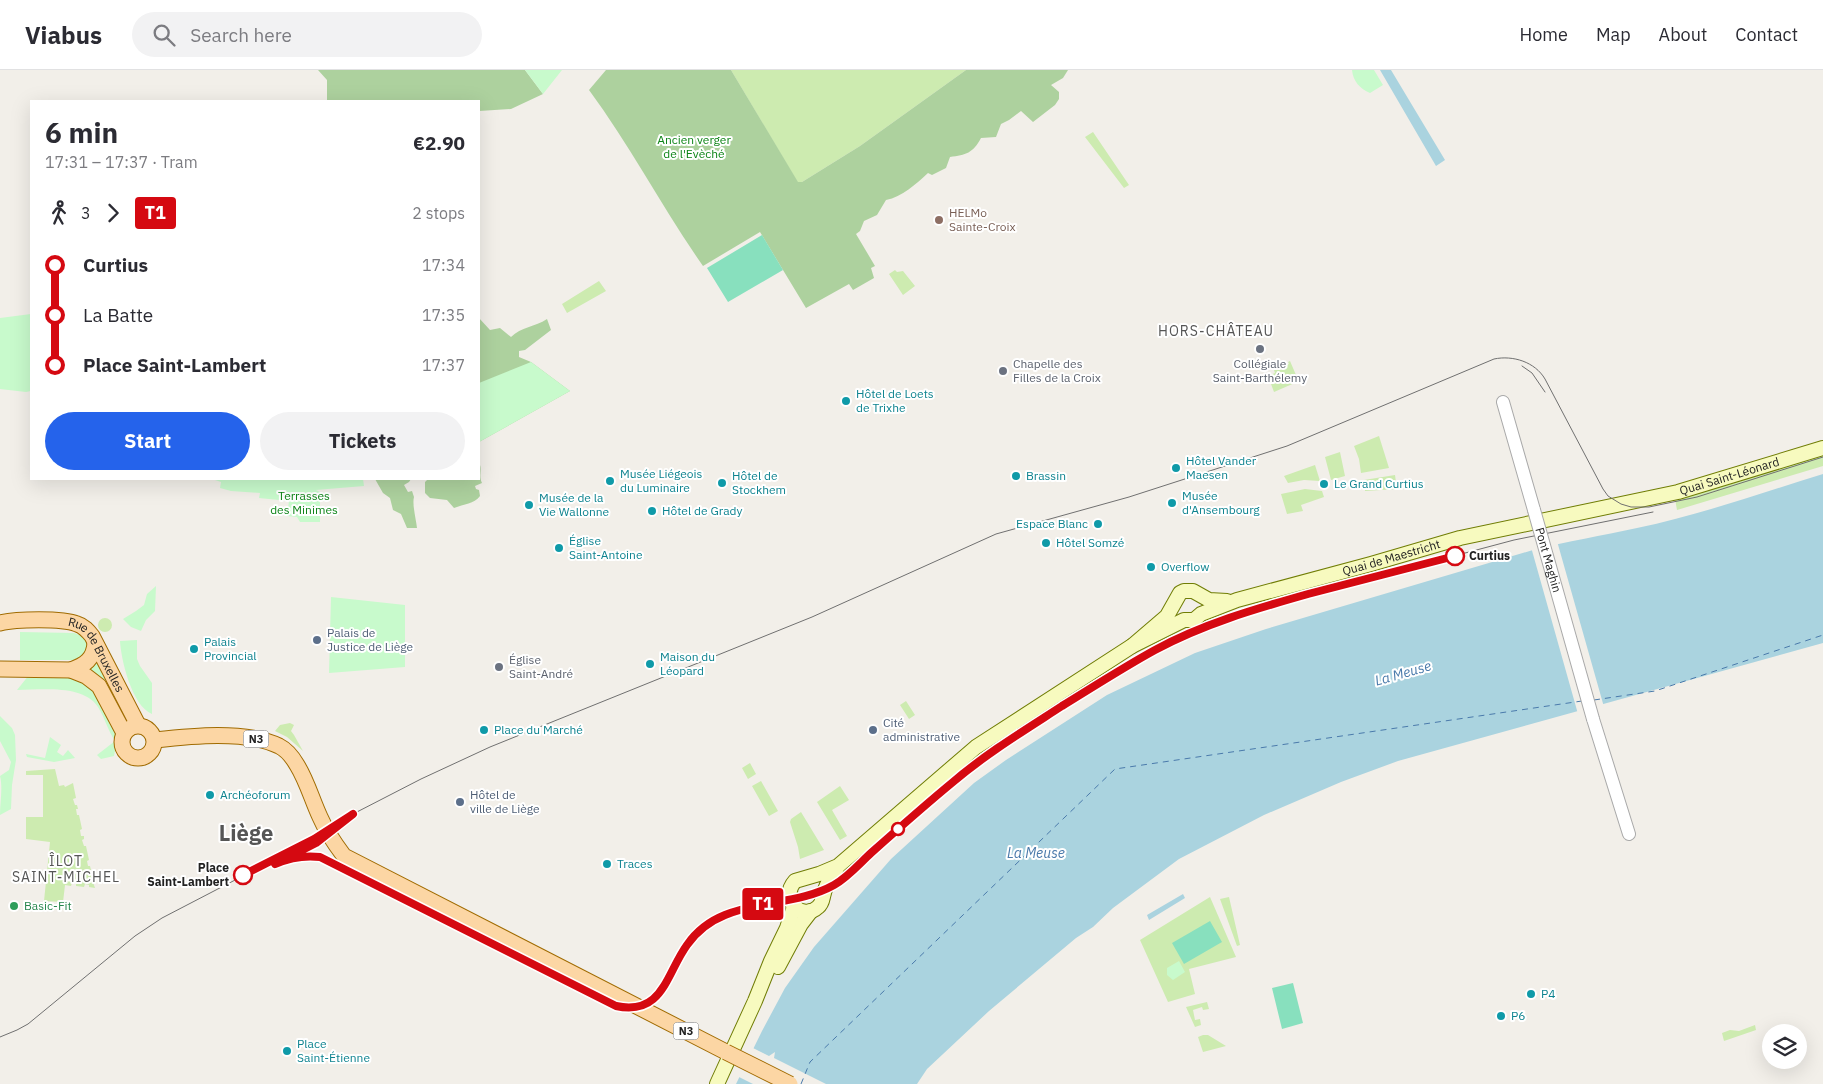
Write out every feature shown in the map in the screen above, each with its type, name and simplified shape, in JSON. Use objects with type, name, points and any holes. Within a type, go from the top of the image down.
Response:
[{"type":"main road","name":"Quai Saint-Léonard","points":[[1634,501],[1678,492],[1823,448]]},
{"type":"main road","name":"Quai de Maestricht","points":[[1132,646],[1184,620],[1194,620],[1201,614],[1237,600],[1460,538],[1634,501]]},
{"type":"main road","name":"Quai de Maestricht","points":[[1174,606],[1176,597],[1184,591],[1194,591],[1201,596],[1217,601],[1237,600]]},
{"type":"main road","points":[[1201,596],[1204,605],[1201,614]]},
{"type":"main road","points":[[1174,606],[1176,615],[1184,620]]},
{"type":"main road","points":[[838,866],[824,893],[822,903],[815,910],[802,911],[794,907],[790,899],[790,889],[799,879],[809,878],[838,866],[896,814],[976,747],[1132,646],[1167,616],[1174,606]]},
{"type":"main road","name":"Rue de Bruxelles","points":[[2,624],[18,620],[62,621],[77,624],[86,630],[138,725]]},
{"type":"main road","points":[[71,670],[83,666],[88,661],[93,655],[95,644]]},
{"type":"main road","name":"Rue de Bruxelles","points":[[2,666],[71,670],[86,676],[99,686],[124,733]]},
{"type":"main road","points":[[138,725],[150,730],[155,740],[154,748],[147,756],[136,758],[127,754],[122,738],[124,733],[132,726],[138,725]]},
{"type":"main road","name":"N3","points":[[155,740],[188,737],[232,737],[262,740],[280,747],[297,764],[320,817],[331,838],[344,856],[724,1052],[790,1084]]},
{"type":"main road","points":[[809,878],[820,885],[824,893]]},
{"type":"main road","points":[[756,1000],[794,907]]},
{"type":"main road","points":[[717,1084],[724,1052],[779,965],[800,924],[811,911]]},
{"type":"street","name":"Pont Maghin","points":[[1504,406],[1593,719],[1629,834]]},
{"type":"green space","points":[[318,70],[525,70],[543,94],[511,109],[480,111],[480,100],[327,100],[327,80]]},
{"type":"green space","points":[[525,70],[562,70],[543,94]]},
{"type":"green space","name":"Ancien verger de l'Evèché","points":[[606,70],[731,70],[798,182],[802,182],[860,146],[966,70],[1068,70],[1063,78],[1051,85],[1059,92],[1059,99],[1055,105],[1033,122],[1021,111],[1001,124],[996,137],[981,138],[972,150],[950,157],[946,168],[932,175],[928,173],[914,186],[886,200],[877,215],[864,221],[860,231],[856,234],[875,266],[871,268],[874,278],[853,290],[849,284],[806,308],[760,232],[703,266],[589,90]]},
{"type":"green space","points":[[731,70],[966,70],[860,146],[798,183]]},
{"type":"green space","points":[[1352,70],[1374,70],[1383,85],[1370,93],[1360,87],[1355,81]]},
{"type":"green space","points":[[1093,132],[1129,185],[1124,188],[1085,137]]},
{"type":"green space","points":[[762,235],[783,270],[728,302],[707,268]]},
{"type":"green space","points":[[895,270],[897,272],[903,271],[915,286],[903,295],[889,274]]},
{"type":"green space","points":[[599,281],[606,291],[567,313],[562,304]]},
{"type":"green space","points":[[30,314],[30,391],[0,389],[0,318]]},
{"type":"green space","points":[[480,319],[490,330],[500,328],[511,337],[519,331],[547,319],[551,330],[525,350],[519,351],[519,357],[531,362],[570,391],[480,441]]},
{"type":"green space","points":[[1290,361],[1297,382],[1274,392],[1268,376],[1275,373],[1274,370],[1289,364],[1288,362]]},
{"type":"green space","points":[[531,362],[570,391],[480,441],[480,383]]},
{"type":"green space","points":[[1379,436],[1389,468],[1361,473],[1359,459],[1354,446]]},
{"type":"green space","points":[[1340,452],[1345,476],[1331,480],[1325,457]]},
{"type":"green space","points":[[1823,455],[1823,466],[1677,510],[1675,499]]},
{"type":"green space","points":[[1315,465],[1320,481],[1304,480],[1288,483],[1284,476]]},
{"type":"green space","points":[[1395,475],[1397,489],[1365,491],[1364,480]]},
{"type":"green space","points":[[480,477],[482,483],[475,486],[479,490],[480,496],[475,501],[454,508],[447,500],[430,498],[425,493],[425,482],[427,480],[480,480]]},
{"type":"green space","name":"Terrasses des Minimes","points":[[215,480],[363,480],[364,486],[316,490],[320,492],[320,522],[300,522],[297,517],[287,516],[289,501],[259,498],[260,493],[231,491],[220,488],[221,482]]},
{"type":"green space","points":[[376,480],[410,480],[404,485],[408,492],[412,491],[414,497],[417,528],[407,528],[401,514],[393,510],[390,498],[383,493]]},
{"type":"green space","points":[[1305,489],[1322,491],[1324,497],[1301,505],[1303,511],[1287,514],[1281,494]]},
{"type":"green space","points":[[156,586],[155,611],[146,620],[141,631],[131,627],[123,619],[144,605],[147,594]]},
{"type":"green space","points":[[331,597],[405,605],[405,667],[329,673]]},
{"type":"green space","points":[[105,618],[110,620],[112,625],[110,630],[105,632],[100,630],[98,625],[100,620]]},
{"type":"green space","points":[[20,632],[74,633],[84,638],[89,648],[80,660],[20,660]]},
{"type":"green space","points":[[137,640],[137,659],[152,683],[152,714],[139,702],[125,670],[120,641]]},
{"type":"green space","points":[[96,656],[130,716],[121,720],[85,668]]},
{"type":"green space","points":[[29,675],[70,676],[94,690],[112,724],[117,740],[114,756],[101,759],[97,755],[115,741],[98,707],[91,700],[82,695],[61,690],[17,690]]},
{"type":"green space","points":[[906,701],[915,715],[909,719],[900,705]]},
{"type":"green space","points":[[0,716],[12,728],[15,735],[16,760],[11,809],[0,815],[0,776],[9,770],[11,762],[0,741]]},
{"type":"green space","points":[[290,723],[294,725],[291,731],[303,751],[287,737],[275,731],[280,725]]},
{"type":"green space","points":[[50,737],[61,745],[57,752],[63,756],[68,750],[75,758],[54,762],[27,757],[26,754],[45,758]]},
{"type":"green space","points":[[750,763],[756,774],[748,779],[742,768]]},
{"type":"green space","points":[[55,769],[59,786],[64,785],[65,787],[73,783],[76,798],[73,799],[78,809],[76,809],[82,829],[80,830],[81,836],[84,836],[82,840],[84,846],[86,846],[89,860],[87,861],[88,866],[90,866],[91,870],[89,870],[95,888],[85,884],[84,887],[76,886],[76,883],[72,883],[71,886],[65,885],[63,902],[44,901],[50,842],[26,839],[26,817],[43,817],[43,775],[26,775],[26,771]]},
{"type":"green space","points":[[761,781],[778,811],[769,816],[752,786]]},
{"type":"green space","points":[[840,786],[849,800],[832,810],[847,836],[840,840],[817,802]]},
{"type":"green space","points":[[801,812],[824,850],[800,859],[790,822],[791,819]]},
{"type":"green space","points":[[1210,897],[1236,957],[1189,969],[1195,994],[1168,1002],[1140,940]]},
{"type":"green space","points":[[1229,897],[1240,945],[1237,946],[1220,899]]},
{"type":"green space","points":[[1210,921],[1222,942],[1184,964],[1172,943]]},
{"type":"green space","points":[[1179,961],[1185,972],[1173,980],[1167,975],[1167,968]]},
{"type":"green space","points":[[1293,983],[1303,1023],[1282,1029],[1272,988]]},
{"type":"green space","points":[[1207,1002],[1209,1009],[1203,1010],[1202,1007],[1193,1010],[1195,1020],[1200,1019],[1201,1025],[1195,1027],[1186,1007]]},
{"type":"green space","points":[[1755,1025],[1756,1030],[1724,1041],[1722,1033],[1730,1030],[1739,1031]]},
{"type":"green space","points":[[1208,1035],[1226,1046],[1203,1052],[1198,1037]]},
{"type":"water","points":[[1380,70],[1391,70],[1445,160],[1436,166]]},
{"type":"water","name":"La Meuse","points":[[1823,474],[1823,643],[1398,761],[1341,782],[1264,815],[1179,859],[1113,908],[1093,927],[1076,938],[989,1011],[927,1069],[917,1084],[736,1084],[785,988],[814,947],[891,859],[974,783],[1006,760],[1107,695],[1195,653],[1266,629],[1533,550],[1684,517]]},
{"type":"water","points":[[1183,894],[1185,898],[1149,920],[1147,915]]},
{"type":"pier","points":[[1557,541],[1604,707],[1578,714],[1531,547]]},
{"type":"pier","points":[[751,1047],[769,1056],[775,1052],[774,1058],[826,1084],[753,1084],[737,1076]]},
{"type":"ferry route","points":[[1594,700],[1655,691],[1823,635]]},
{"type":"ferry route","points":[[801,1084],[810,1062],[1115,769],[1582,701]]},
{"type":"tram line","points":[[0,1037],[28,1024],[135,936],[162,918],[314,839],[353,814],[421,779],[490,747],[812,617],[996,534],[1129,497],[1287,446],[1494,359],[1509,358],[1523,361],[1541,373],[1603,489],[1608,496],[1621,504],[1631,507],[1649,507],[1697,497],[1823,457]]},
{"type":"tram line","points":[[1522,366],[1532,373],[1545,392]]},
{"type":"tram line","points":[[278,863],[309,855],[319,857],[616,1006],[641,1006],[657,995],[664,986],[685,947],[705,927],[721,917],[738,911],[811,895],[828,888],[844,878],[953,781],[982,758],[1131,664],[1192,632],[1251,610],[1514,540],[1653,512]]},
{"type":"tram line","name":"T1","points":[[243,875],[314,839],[353,814],[316,843],[275,864],[296,857],[309,855],[320,857],[616,1006],[629,1008],[638,1006],[649,1002],[664,989],[686,946],[698,932],[710,923],[722,916],[740,910],[819,892],[831,887],[982,758],[1049,714],[1156,650],[1210,624],[1251,610],[1455,556]]},
{"type":"place","name":"HELMo Sainte-Croix","points":[[939,220]]},
{"type":"place","name":"Collégiale Saint-Barthélemy","points":[[1260,349]]},
{"type":"place","name":"Chapelle des Filles de la Croix","points":[[1003,371]]},
{"type":"place","name":"Hôtel de Loets de Trixhe","points":[[846,401]]},
{"type":"place","name":"Hôtel Vander Maesen","points":[[1176,468]]},
{"type":"place","name":"Brassin","points":[[1016,476]]},
{"type":"place","name":"Musée Liégeois du Luminaire","points":[[610,481]]},
{"type":"place","name":"Hôtel de Stockhem","points":[[722,483]]},
{"type":"place","name":"Le Grand Curtius","points":[[1324,484]]},
{"type":"place","name":"Musée d'Ansembourg","points":[[1172,503]]},
{"type":"place","name":"Musée de la Vie Wallonne","points":[[529,505]]},
{"type":"place","name":"Hôtel de Grady","points":[[652,511]]},
{"type":"place","name":"Espace Blanc","points":[[1098,524]]},
{"type":"place","name":"Hôtel Somzé","points":[[1046,543]]},
{"type":"place","name":"Église Saint-Antoine","points":[[559,548]]},
{"type":"place","name":"Curtius","points":[[1455,556]]},
{"type":"place","name":"Overflow","points":[[1151,567]]},
{"type":"place","name":"Palais de Justice de Liège","points":[[317,640]]},
{"type":"place","name":"Palais Provincial","points":[[194,649]]},
{"type":"place","name":"Maison du Léopard","points":[[650,664]]},
{"type":"place","name":"Église Saint-André","points":[[499,667]]},
{"type":"place","name":"Place du Marché","points":[[484,730]]},
{"type":"place","name":"Cité administrative","points":[[873,730]]},
{"type":"place","name":"Archéoforum","points":[[210,795]]},
{"type":"place","name":"Hôtel de ville de Liège","points":[[460,802]]},
{"type":"place","name":"Traces","points":[[607,864]]},
{"type":"place","name":"Place Saint-Lambert","points":[[243,875]]},
{"type":"place","name":"Basic-Fit","points":[[14,906]]},
{"type":"place","name":"P4","points":[[1531,994]]},
{"type":"place","name":"P6","points":[[1501,1016]]},
{"type":"place","name":"Place Saint-Étienne","points":[[287,1051]]},
{"type":"district","name":"HORS-CHÂTEAU","points":[[1216,331]]},
{"type":"district","name":"Liège","points":[[246,833]]},
{"type":"district","name":"ÎLOT SAINT-MICHEL","points":[[66,870]]}]
